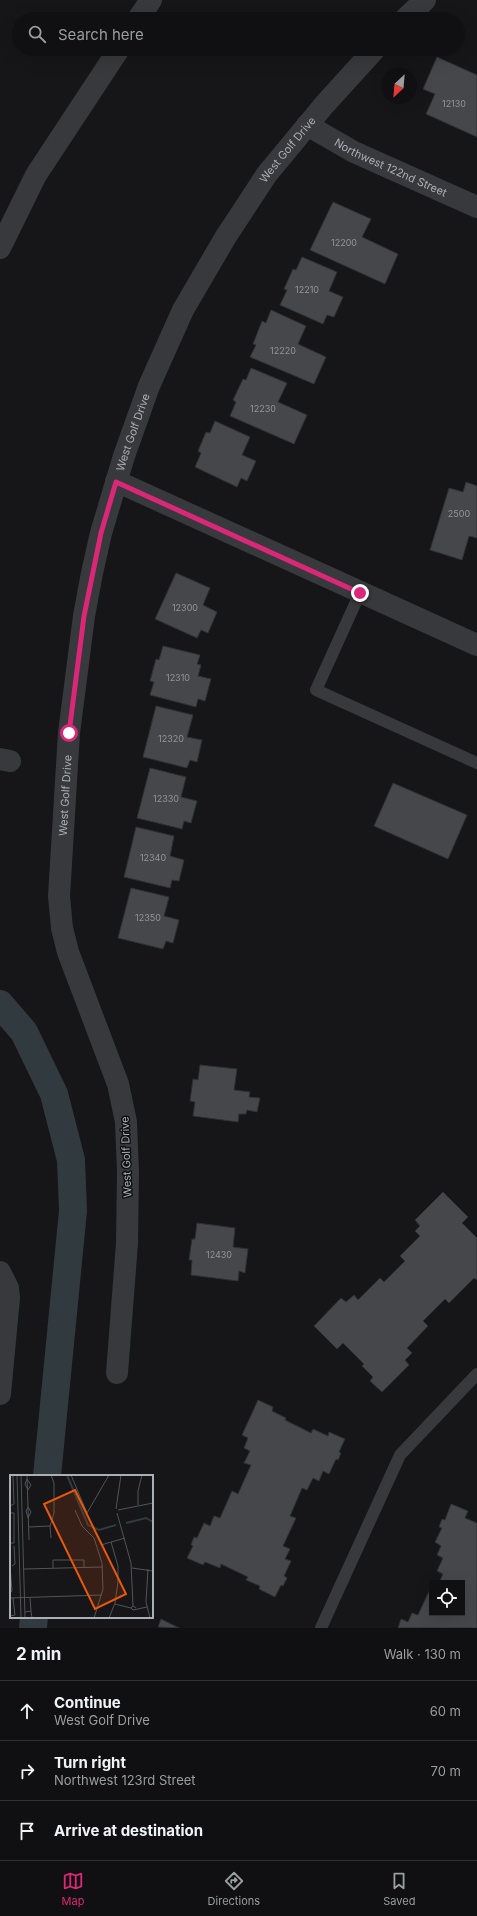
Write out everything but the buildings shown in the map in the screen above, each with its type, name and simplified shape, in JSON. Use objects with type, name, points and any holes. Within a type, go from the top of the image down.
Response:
[{"type":"street","points":[[143,12],[151,0]]},
{"type":"street","points":[[412,12],[425,0]]},
{"type":"street","points":[[0,248],[40,170],[114,56]]},
{"type":"street","name":"West Golf Drive","points":[[117,1373],[127,1243],[128,1172],[126,1122],[118,1084],[68,952],[62,928],[59,896],[69,733],[84,616],[101,533],[116,482],[149,386],[183,310],[246,204],[267,174],[307,125],[369,56]]},
{"type":"street","name":"Northwest 122nd Street","points":[[307,125],[354,152],[477,207]]},
{"type":"street","points":[[116,482],[477,645]]},
{"type":"street","points":[[0,1272],[8,1288],[9,1298],[0,1394]]},
{"type":"lane","points":[[360,593],[316,690],[477,763]]},
{"type":"lane","points":[[321,1628],[400,1455],[477,1374]]},
{"type":"waterway","points":[[0,1004],[24,1032],[54,1094],[71,1160],[73,1211],[47,1475]]},
{"type":"waterway","points":[[33,1628],[34,1618]]},
{"type":"route","points":[[69,733],[84,616],[92,573],[101,533],[116,482],[360,593]]}]
